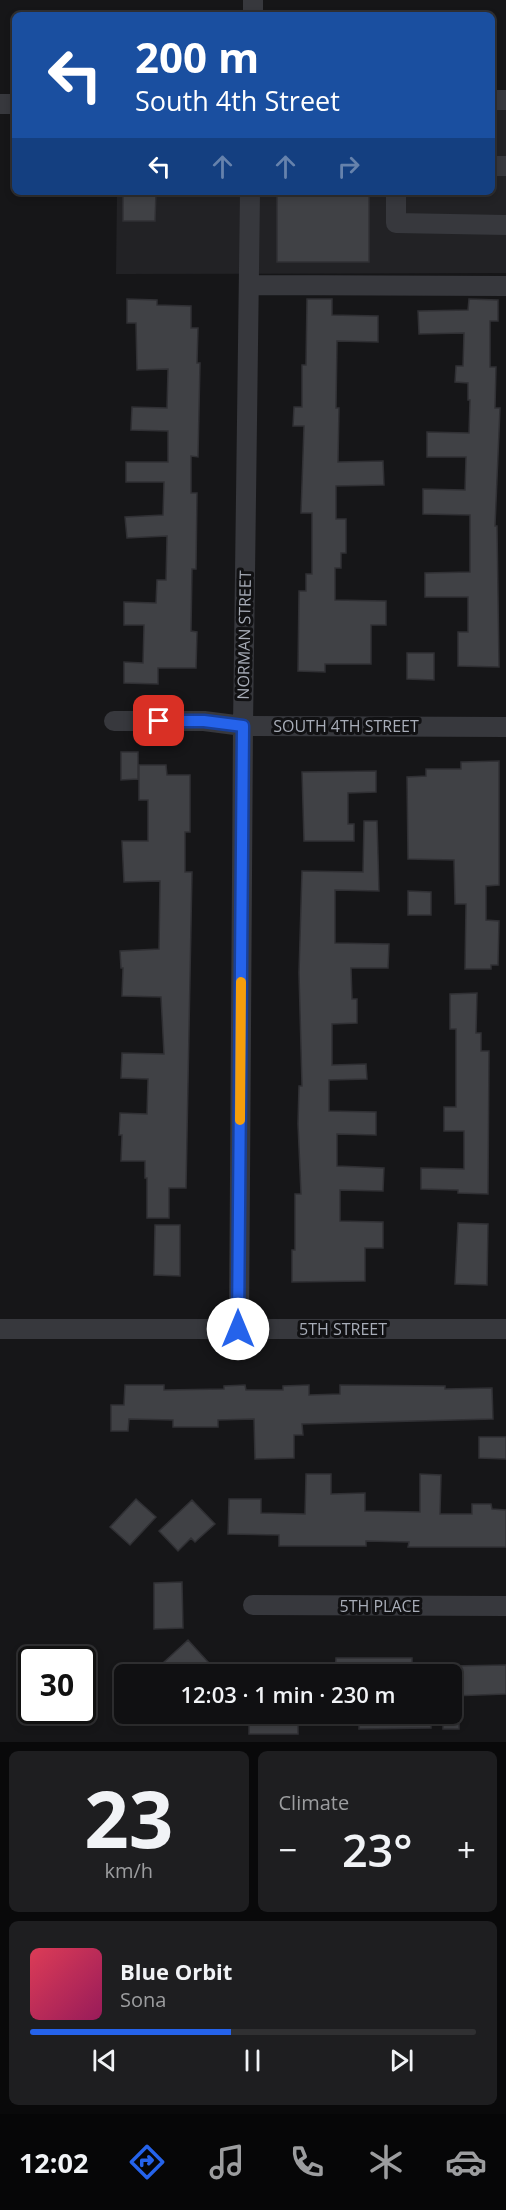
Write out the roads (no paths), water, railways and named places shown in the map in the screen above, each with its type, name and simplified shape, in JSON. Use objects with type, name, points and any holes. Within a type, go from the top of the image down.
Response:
[{"type":"street","name":"NORMAN STREET","points":[[238,1329],[250,195]]},
{"type":"street","points":[[396,195],[396,223],[506,225]]},
{"type":"street","points":[[249,285],[506,286]]},
{"type":"street","name":"SOUTH 4TH STREET","points":[[114,721],[204,721],[243,726],[506,727]]},
{"type":"street","name":"5TH STREET","points":[[0,1329],[506,1329]]},
{"type":"street","name":"5TH PLACE","points":[[253,1605],[506,1606]]}]
